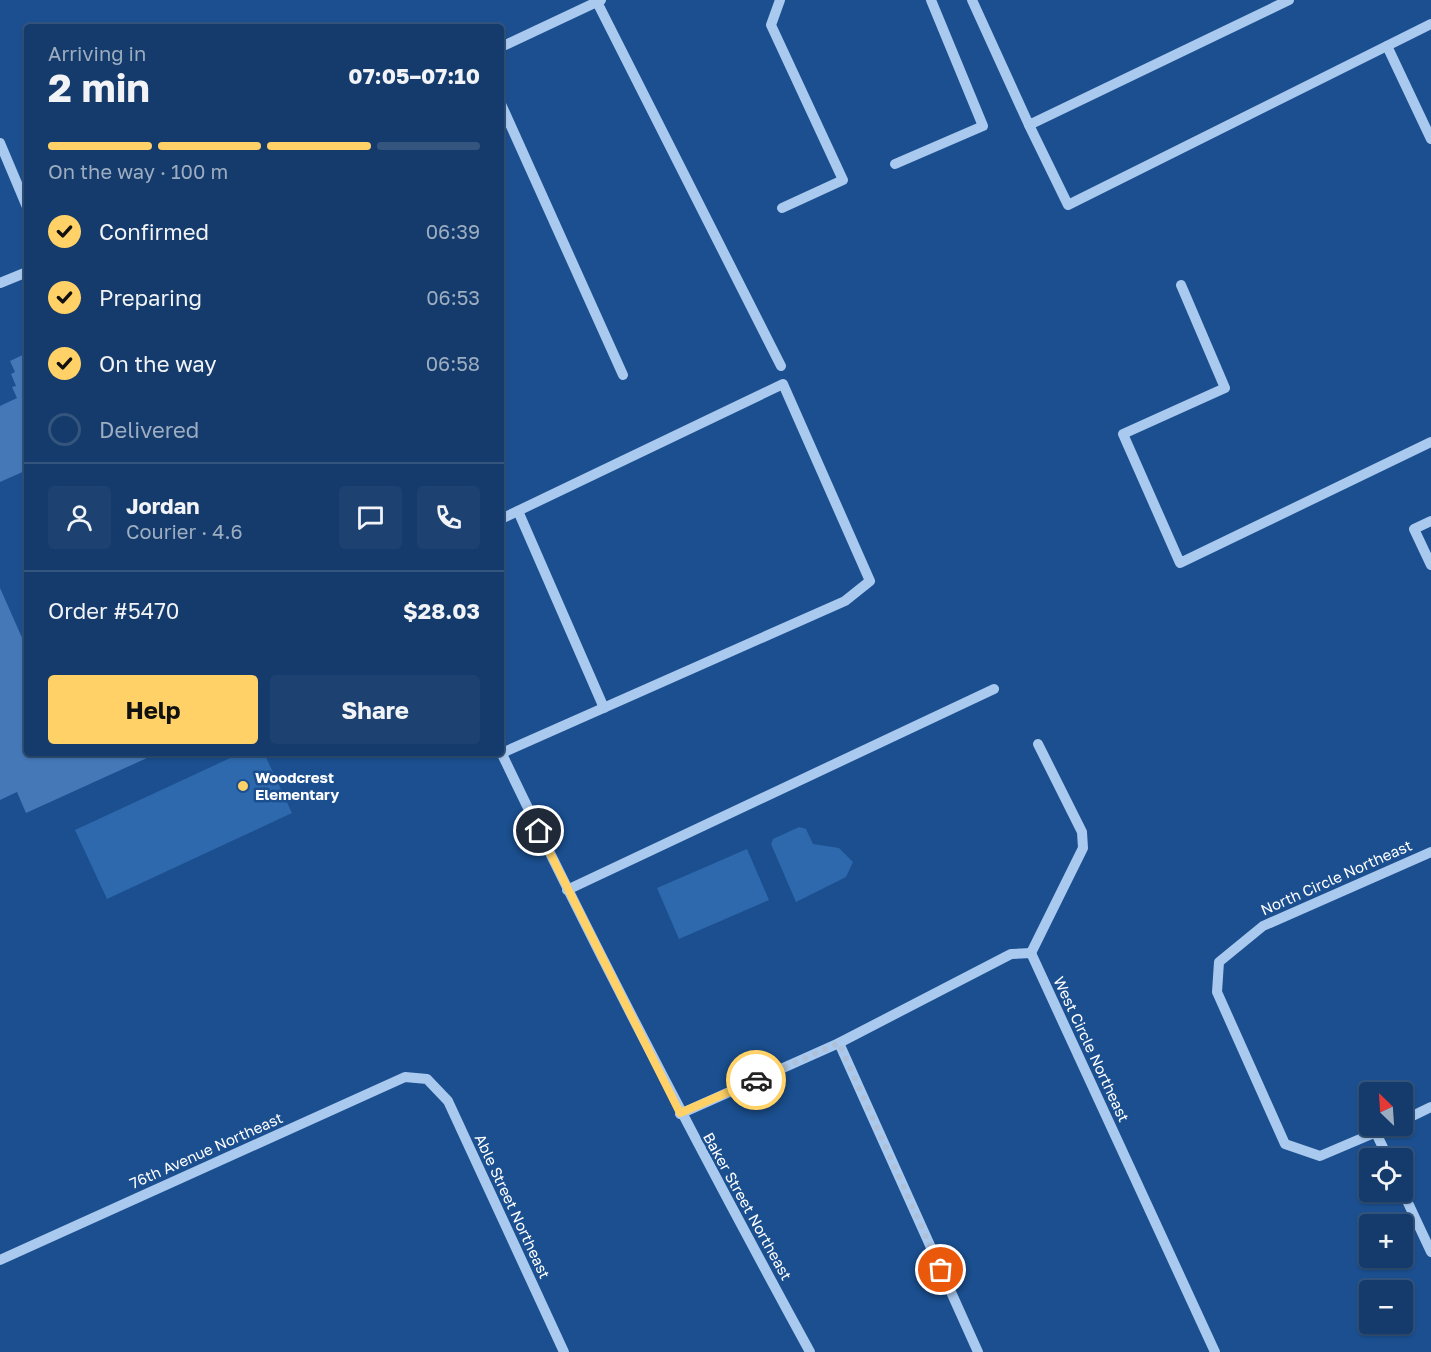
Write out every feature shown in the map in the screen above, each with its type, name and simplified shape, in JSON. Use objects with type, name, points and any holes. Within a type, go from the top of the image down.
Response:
[{"type":"street","points":[[780,0],[771,25],[843,180],[782,208]]},
{"type":"street","points":[[895,164],[983,126],[931,0]]},
{"type":"street","points":[[972,0],[1068,205],[1431,24]]},
{"type":"street","points":[[1029,125],[1289,0]]},
{"type":"street","points":[[504,46],[599,1],[781,366]]},
{"type":"street","points":[[1387,46],[1431,139]]},
{"type":"street","points":[[504,111],[623,375]]},
{"type":"street","points":[[0,142],[24,200]]},
{"type":"street","points":[[0,283],[24,273]]},
{"type":"street","points":[[1182,285],[1225,388],[1123,434],[1180,562],[1431,442]]},
{"type":"street","points":[[504,518],[783,384],[870,581],[845,601],[504,751]]},
{"type":"street","points":[[518,511],[604,708]]},
{"type":"street","points":[[1431,521],[1414,529],[1431,565]]},
{"type":"street","points":[[567,890],[994,689]]},
{"type":"street","points":[[680,1113],[839,1043],[1011,954],[1031,953],[1083,848],[1082,832],[1038,744]]},
{"type":"street","name":"Baker Street Northeast","points":[[503,756],[567,890],[680,1113],[810,1352]]},
{"type":"street","name":"North Circle Northeast","points":[[1369,1136],[1320,1156],[1285,1144],[1217,992],[1219,962],[1263,926],[1431,852]]},
{"type":"street","name":"West Circle Northeast","points":[[1031,953],[1215,1352]]},
{"type":"street","points":[[839,1043],[978,1352]]},
{"type":"street","name":"76th Avenue Northeast","points":[[0,1260],[405,1077],[427,1079]]},
{"type":"street","name":"Able Street Northeast","points":[[427,1079],[448,1101],[564,1352]]},
{"type":"street","points":[[1413,1116],[1431,1107]]},
{"type":"street","points":[[1408,1202],[1431,1252]]},
{"type":"shaded area","points":[[235,756],[265,756],[292,813],[107,899],[75,830]]},
{"type":"shaded area","points":[[799,827],[806,829],[813,844],[839,848],[853,862],[846,877],[796,902],[771,844],[773,839]]},
{"type":"shaded area","points":[[747,849],[769,900],[679,939],[657,888]]},
{"type":"building","points":[[24,354],[24,471],[0,482],[0,406],[17,398],[12,387],[16,386],[11,374],[15,372],[10,361]]},
{"type":"building","points":[[0,588],[24,642],[24,756],[151,756],[26,813],[17,792],[0,800]]},
{"type":"way so far","points":[[756,1080],[839,1043],[941,1270]]},
{"type":"place","name":"Woodcrest Elementary","points":[[243,786]]},
{"type":"route","points":[[539,831],[680,1113],[756,1080]]}]
